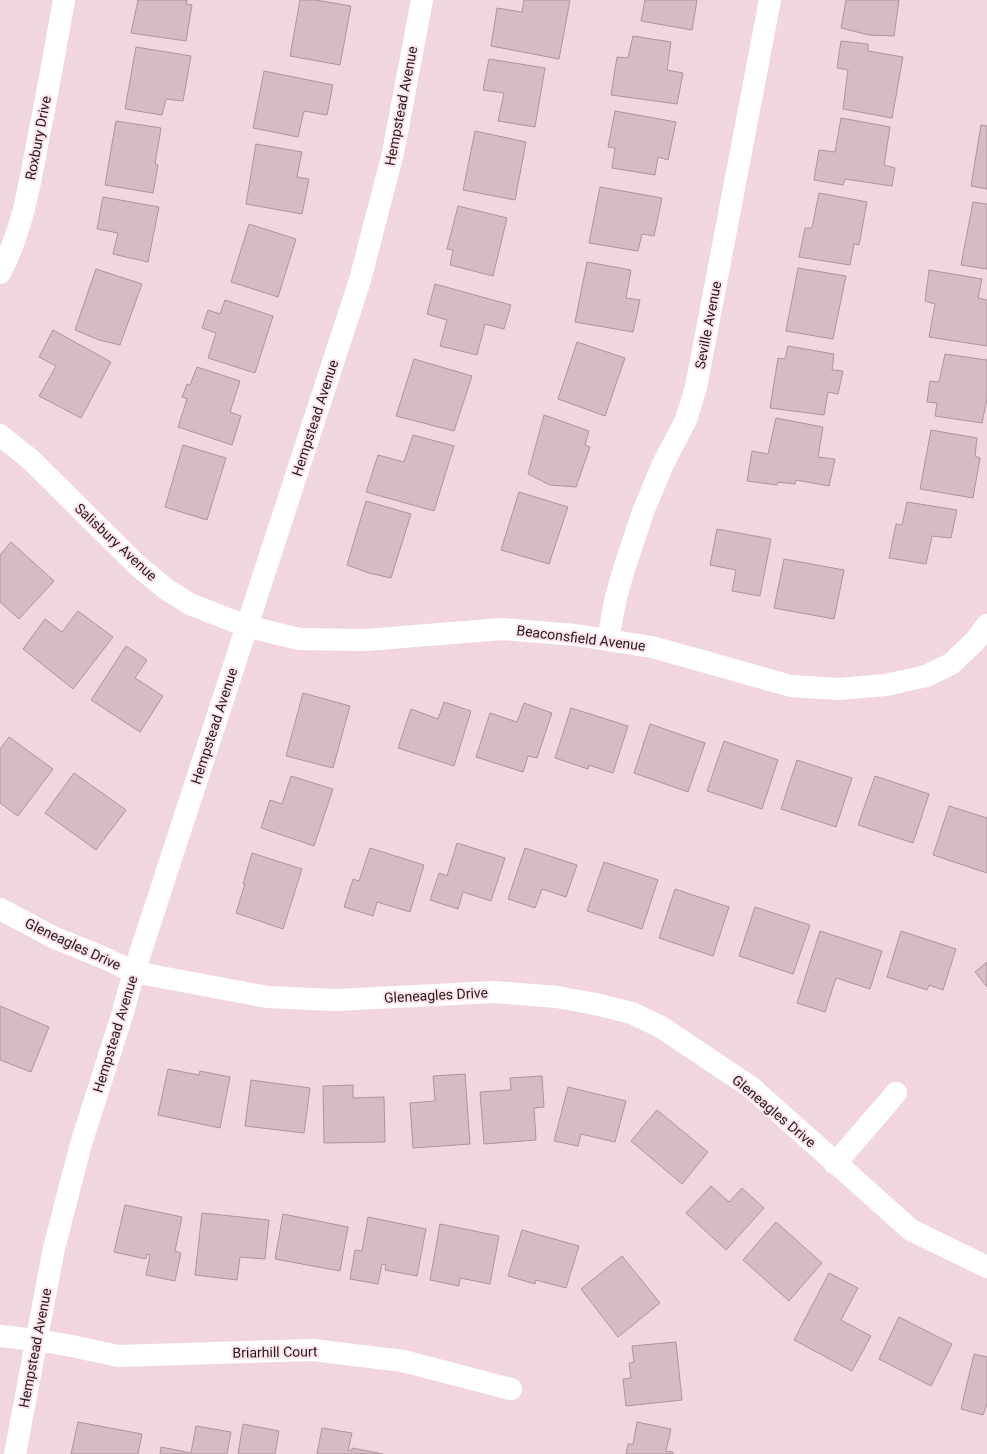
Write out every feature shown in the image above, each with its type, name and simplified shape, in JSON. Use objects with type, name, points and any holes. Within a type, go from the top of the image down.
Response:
[{"type":"street","name":"Roxbury Drive","points":[[0,272],[9,256],[19,227],[30,183],[64,0]]},
{"type":"street","name":"Hempstead Avenue","points":[[15,1454],[54,1248],[81,1144],[123,1012],[134,972],[360,280],[393,153],[422,0]]},
{"type":"street","name":"Seville Avenue","points":[[608,639],[620,584],[643,512],[663,464],[686,420],[696,387],[770,0]]},
{"type":"street","name":"Salisbury Avenue","points":[[0,435],[30,459],[137,565],[166,589],[190,604],[246,626]]},
{"type":"street","name":"Beaconsfield Avenue","points":[[246,626],[299,639],[366,640],[502,629],[576,635],[652,647],[791,686],[839,689],[886,685],[926,676],[951,664],[976,641],[987,625]]},
{"type":"street","name":"Gleneagles Drive","points":[[0,909],[55,938],[134,972],[267,997],[336,1000],[494,992],[557,997],[632,1013],[662,1027],[752,1088],[835,1164],[911,1230],[987,1267]]},
{"type":"street","points":[[835,1164],[896,1093]]},
{"type":"street","name":"Briarhill Court","points":[[0,1336],[37,1340],[118,1356],[312,1350],[403,1361],[511,1389]]},
{"type":"building","points":[[138,0],[187,0],[186,4],[192,5],[186,41],[131,33]]},
{"type":"building","points":[[300,0],[316,0],[351,6],[340,65],[290,56]]},
{"type":"building","points":[[524,0],[570,0],[559,59],[491,46],[497,8],[522,12]]},
{"type":"building","points":[[645,0],[697,0],[692,30],[641,21]]},
{"type":"building","points":[[846,0],[899,0],[894,36],[869,35],[841,28]]},
{"type":"building","points":[[633,36],[671,42],[667,70],[683,73],[677,104],[611,95],[617,57],[628,58]]},
{"type":"building","points":[[841,41],[868,44],[868,51],[903,57],[892,118],[843,109],[848,70],[837,68]]},
{"type":"building","points":[[136,47],[191,56],[183,101],[166,99],[162,115],[125,109]]},
{"type":"building","points":[[489,59],[545,68],[535,127],[498,121],[504,93],[483,90]]},
{"type":"building","points":[[264,71],[333,85],[327,115],[304,111],[298,137],[253,128]]},
{"type":"building","points":[[615,111],[676,122],[668,160],[658,157],[655,175],[612,168],[615,148],[608,147]]},
{"type":"building","points":[[841,118],[890,127],[884,165],[895,168],[892,186],[845,179],[843,185],[814,180],[819,150],[835,152]]},
{"type":"building","points":[[116,121],[161,128],[155,164],[158,165],[153,193],[105,185]]},
{"type":"building","points":[[981,125],[987,126],[987,189],[971,186]]},
{"type":"building","points":[[475,131],[526,142],[515,200],[463,190]]},
{"type":"building","points":[[256,144],[302,152],[297,177],[309,179],[302,214],[246,204]]},
{"type":"building","points":[[600,187],[662,198],[654,236],[642,234],[638,251],[589,243]]},
{"type":"building","points":[[819,193],[867,202],[859,245],[854,244],[850,265],[799,257],[805,228],[812,228]]},
{"type":"building","points":[[103,197],[159,207],[148,262],[113,254],[118,233],[97,229]]},
{"type":"building","points":[[973,202],[987,204],[987,269],[961,265]]},
{"type":"building","points":[[458,206],[507,218],[493,276],[450,265],[453,250],[447,249]]},
{"type":"building","points":[[249,224],[296,239],[278,297],[231,282]]},
{"type":"building","points":[[587,262],[631,270],[626,298],[640,300],[633,332],[575,322]]},
{"type":"building","points":[[798,268],[846,276],[833,339],[786,331]]},
{"type":"building","points":[[96,269],[142,284],[120,345],[99,340],[75,330]]},
{"type":"building","points":[[929,270],[982,279],[978,298],[987,300],[987,346],[929,337],[935,304],[925,301]]},
{"type":"building","points":[[435,284],[511,305],[504,329],[485,324],[477,355],[440,346],[447,320],[427,314]]},
{"type":"building","points":[[225,300],[273,316],[255,373],[208,358],[216,333],[202,328],[208,310],[220,314]]},
{"type":"building","points":[[53,330],[111,362],[81,418],[39,396],[56,366],[39,357]]},
{"type":"building","points":[[577,342],[625,358],[605,416],[558,399]]},
{"type":"building","points":[[788,346],[834,354],[832,370],[843,371],[838,394],[828,392],[824,415],[770,408],[778,358],[785,359]]},
{"type":"building","points":[[945,354],[987,360],[987,399],[982,423],[935,416],[937,403],[927,402],[930,381],[939,382]]},
{"type":"building","points":[[414,359],[472,376],[454,431],[396,416]]},
{"type":"building","points":[[197,367],[240,381],[230,412],[241,416],[232,445],[178,427],[187,399],[182,397],[187,384],[190,385]]},
{"type":"building","points":[[544,415],[589,431],[585,445],[590,447],[576,487],[550,485],[528,474]]},
{"type":"building","points":[[776,418],[823,427],[818,457],[835,459],[829,486],[796,480],[795,484],[778,482],[777,485],[747,481],[752,451],[768,454]]},
{"type":"building","points":[[931,430],[977,438],[975,456],[980,458],[973,498],[920,489]]},
{"type":"building","points":[[413,435],[454,446],[434,511],[366,492],[378,455],[404,462]]},
{"type":"building","points":[[183,445],[226,458],[207,520],[165,507]]},
{"type":"building","points":[[519,492],[568,507],[549,564],[501,550]]},
{"type":"building","points":[[366,501],[411,514],[391,578],[369,573],[347,565]]},
{"type":"building","points":[[907,502],[957,510],[951,538],[932,536],[926,564],[889,558],[896,524],[902,525]]},
{"type":"building","points":[[717,529],[771,539],[760,596],[732,591],[736,570],[710,565]]},
{"type":"building","points":[[11,542],[54,581],[19,619],[0,602],[0,555]]},
{"type":"building","points":[[784,559],[844,570],[834,619],[774,608]]},
{"type":"building","points":[[78,611],[113,637],[73,689],[23,649],[45,619],[62,632]]},
{"type":"building","points":[[126,646],[147,660],[135,678],[163,696],[140,732],[91,700]]},
{"type":"building","points":[[303,693],[350,706],[333,768],[286,756]]},
{"type":"building","points":[[444,702],[471,711],[454,766],[398,748],[411,709],[438,719]]},
{"type":"building","points":[[524,703],[552,713],[537,758],[528,756],[523,772],[476,757],[490,713],[517,722]]},
{"type":"building","points":[[571,708],[628,726],[613,773],[589,765],[588,769],[555,758]]},
{"type":"building","points":[[650,724],[705,743],[688,792],[634,773]]},
{"type":"building","points":[[9,737],[53,769],[18,816],[0,803],[0,749]]},
{"type":"building","points":[[724,741],[778,760],[762,809],[707,791]]},
{"type":"building","points":[[797,760],[852,778],[836,827],[781,809]]},
{"type":"building","points":[[74,773],[126,810],[96,850],[45,813]]},
{"type":"building","points":[[291,776],[333,789],[314,846],[261,828],[270,800],[282,804]]},
{"type":"building","points":[[875,776],[929,794],[913,843],[858,825]]},
{"type":"building","points":[[949,806],[987,818],[987,873],[933,855]]},
{"type":"building","points":[[457,843],[505,858],[491,901],[463,892],[458,909],[430,900],[439,873],[447,876]]},
{"type":"building","points":[[370,848],[424,865],[410,912],[377,902],[373,916],[344,907],[353,879],[359,881]]},
{"type":"building","points":[[525,848],[577,865],[566,897],[542,889],[535,908],[508,899]]},
{"type":"building","points":[[252,853],[302,869],[283,929],[236,913],[245,884],[243,884]]},
{"type":"building","points":[[604,862],[658,880],[642,929],[587,911]]},
{"type":"building","points":[[675,889],[729,907],[713,956],[659,938]]},
{"type":"building","points":[[755,907],[810,925],[793,974],[739,956]]},
{"type":"building","points":[[820,931],[882,951],[870,989],[836,978],[825,1012],[797,1003]]},
{"type":"building","points":[[901,931],[956,949],[943,990],[929,985],[927,990],[887,977]]},
{"type":"building","points":[[987,962],[987,987],[975,972]]},
{"type":"building","points":[[0,1006],[49,1027],[31,1072],[0,1060]]},
{"type":"building","points":[[168,1069],[199,1075],[200,1071],[230,1077],[220,1128],[158,1115]]},
{"type":"building","points":[[465,1074],[470,1144],[413,1148],[410,1103],[435,1101],[433,1076]]},
{"type":"building","points":[[542,1076],[544,1107],[534,1108],[536,1140],[484,1144],[480,1092],[511,1090],[510,1078]]},
{"type":"building","points":[[251,1080],[310,1088],[304,1133],[245,1126]]},
{"type":"building","points":[[353,1085],[353,1098],[384,1097],[385,1142],[324,1143],[323,1086]]},
{"type":"building","points":[[568,1087],[626,1101],[615,1142],[581,1134],[578,1146],[554,1141]]},
{"type":"building","points":[[657,1110],[708,1152],[682,1184],[631,1141]]},
{"type":"building","points":[[711,1186],[729,1202],[742,1188],[764,1208],[726,1250],[686,1213]]},
{"type":"building","points":[[125,1205],[182,1217],[175,1251],[181,1253],[175,1281],[146,1275],[150,1255],[147,1254],[146,1259],[114,1252]]},
{"type":"building","points":[[202,1213],[269,1220],[265,1259],[240,1257],[237,1280],[195,1275]]},
{"type":"building","points":[[283,1214],[348,1227],[340,1271],[275,1259]]},
{"type":"building","points":[[368,1217],[426,1229],[417,1276],[385,1270],[386,1265],[382,1264],[378,1284],[350,1279],[355,1250],[362,1251]]},
{"type":"building","points":[[776,1222],[822,1263],[789,1301],[743,1260]]},
{"type":"building","points":[[440,1224],[499,1236],[490,1284],[460,1278],[459,1286],[430,1280]]},
{"type":"building","points":[[522,1230],[579,1246],[566,1288],[536,1280],[535,1284],[508,1276]]},
{"type":"building","points":[[622,1256],[660,1303],[618,1337],[581,1289]]},
{"type":"building","points":[[829,1273],[858,1288],[841,1320],[871,1336],[852,1371],[794,1340]]},
{"type":"building","points":[[899,1317],[952,1344],[931,1386],[879,1359]]},
{"type":"building","points":[[676,1342],[682,1400],[626,1406],[623,1379],[631,1378],[629,1363],[634,1362],[632,1346]]},
{"type":"building","points":[[974,1354],[987,1357],[987,1404],[983,1415],[961,1409]]},
{"type":"building","points":[[78,1422],[142,1434],[138,1454],[71,1454]]},
{"type":"building","points":[[637,1422],[671,1429],[666,1451],[673,1452],[673,1454],[626,1454],[628,1444],[633,1444]]},
{"type":"building","points":[[243,1424],[279,1431],[275,1454],[238,1454]]},
{"type":"building","points":[[196,1426],[231,1432],[227,1454],[160,1454],[161,1447],[191,1453]]},
{"type":"building","points":[[322,1428],[352,1433],[348,1450],[352,1451],[352,1448],[383,1454],[317,1454]]}]
